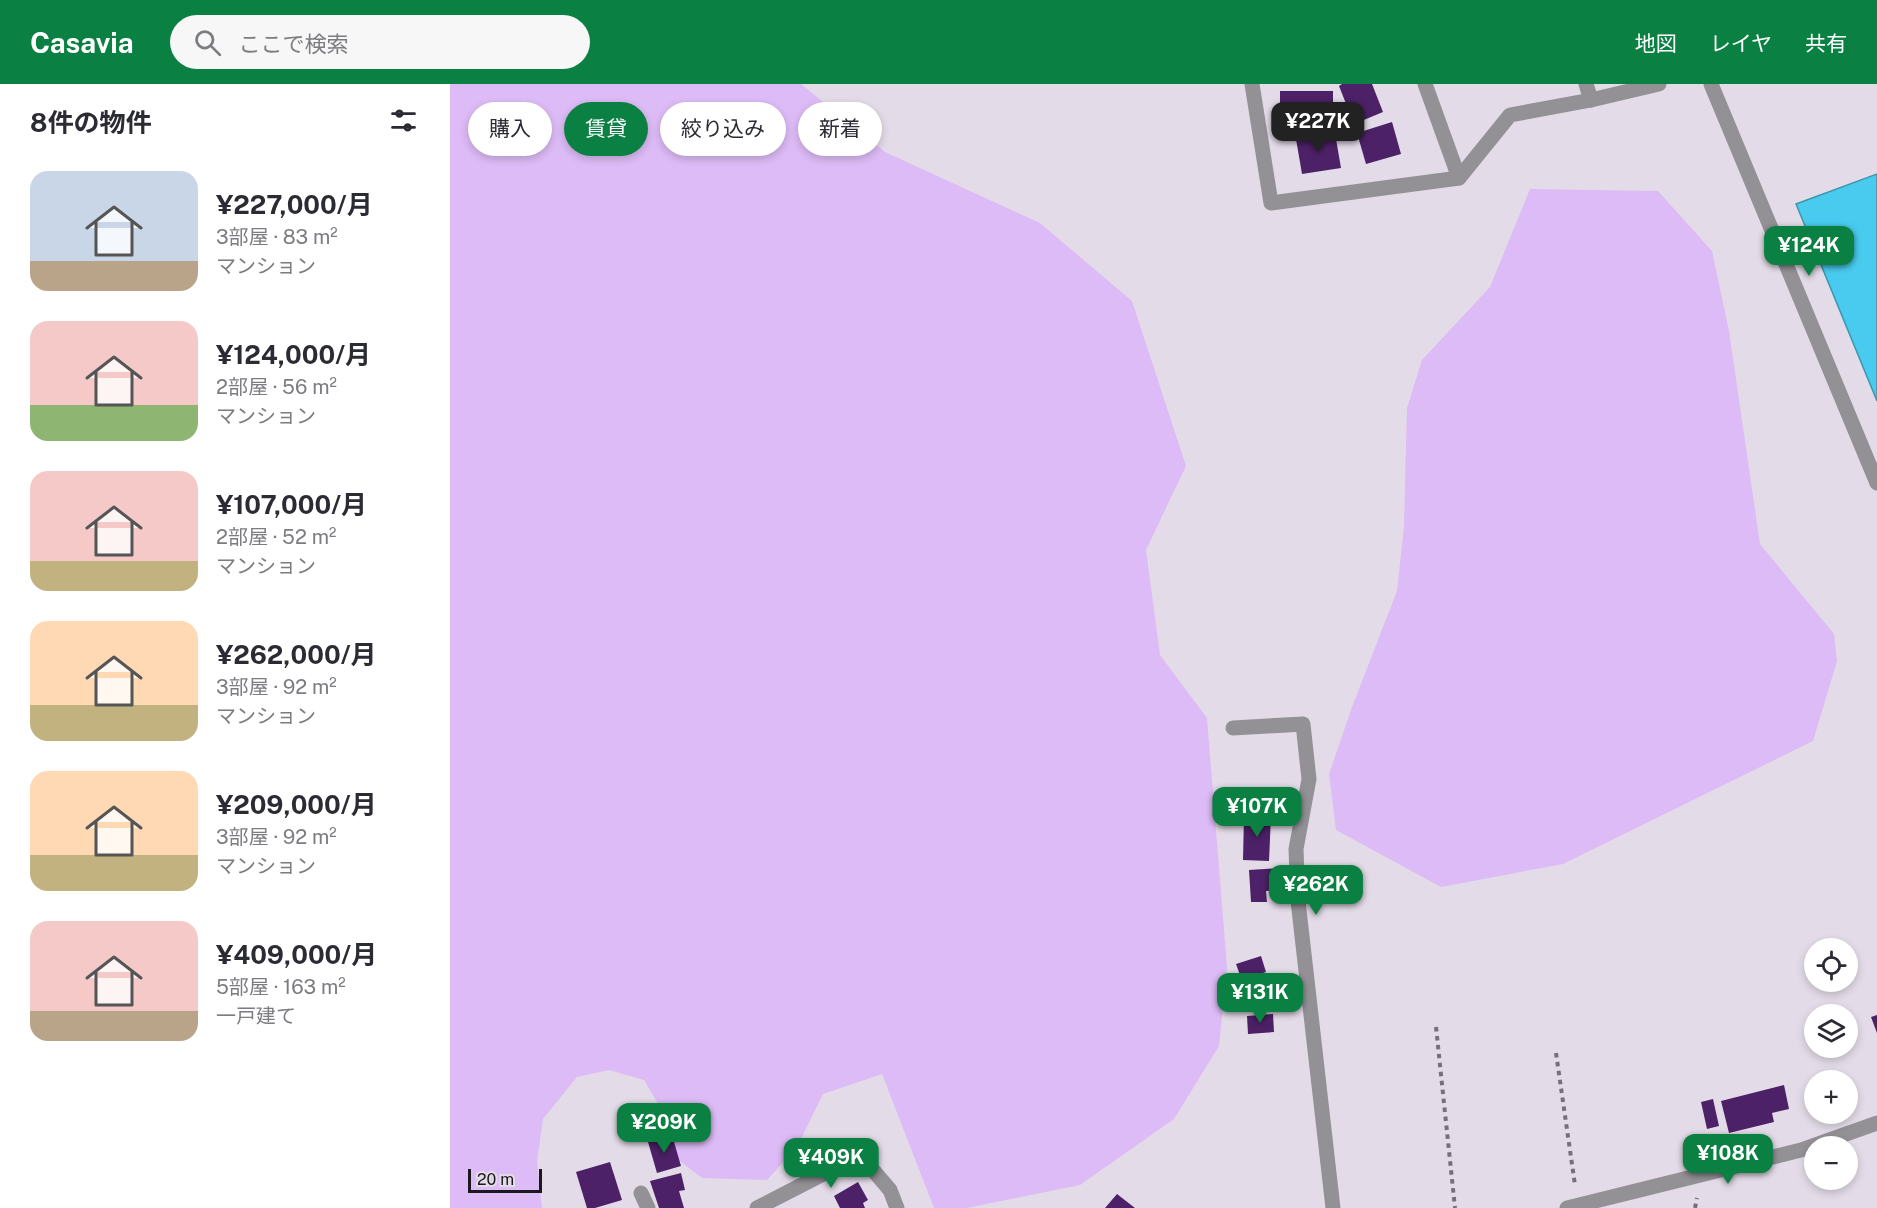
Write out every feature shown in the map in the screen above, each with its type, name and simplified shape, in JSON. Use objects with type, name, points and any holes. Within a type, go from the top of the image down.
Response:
[{"type":"street","points":[[1252,84],[1271,203],[1459,178],[1510,115],[1659,84]]},
{"type":"street","points":[[1425,84],[1459,178]]},
{"type":"street","points":[[1586,84],[1590,100]]},
{"type":"street","points":[[1711,84],[1877,483]]},
{"type":"street","points":[[1233,728],[1302,724],[1310,779],[1296,849],[1298,901],[1333,1208]]},
{"type":"street","points":[[1567,1208],[1801,1150],[1877,1123]]},
{"type":"street","points":[[757,1208],[860,1155],[890,1190],[897,1208]]},
{"type":"street","points":[[641,1193],[648,1208]]},
{"type":"path","points":[[1436,1027],[1455,1208]]},
{"type":"path","points":[[1556,1053],[1575,1185]]},
{"type":"path","points":[[1695,1208],[1697,1198]]},
{"type":"shaded area","points":[[450,84],[801,84],[823,102],[798,102],[798,156],[882,156],[882,150],[1040,223],[1132,301],[1186,466],[1146,550],[1160,655],[1207,718],[1227,967],[1219,1046],[1174,1119],[1080,1185],[967,1208],[934,1208],[882,1074],[823,1094],[797,1147],[767,1180],[702,1178],[671,1154],[664,1114],[644,1080],[609,1070],[577,1077],[543,1119],[537,1162],[542,1208],[450,1208]]},
{"type":"shaded area","points":[[1530,189],[1658,191],[1712,251],[1729,331],[1760,544],[1834,634],[1837,661],[1813,741],[1563,864],[1441,887],[1336,830],[1329,774],[1397,591],[1404,526],[1407,408],[1422,360],[1490,287]]},
{"type":"water","points":[[1877,174],[1877,401],[1796,204]]},
{"type":"building","points":[[1342,84],[1372,84],[1383,112],[1354,124],[1339,86]]},
{"type":"building","points":[[1280,91],[1333,91],[1333,121],[1290,121],[1291,111],[1280,111]]},
{"type":"building","points":[[1392,122],[1401,154],[1366,164],[1357,133]]},
{"type":"building","points":[[1335,133],[1341,168],[1302,174],[1296,139]]},
{"type":"building","points":[[1244,815],[1271,816],[1269,861],[1243,860]]},
{"type":"building","points":[[1280,868],[1281,890],[1266,891],[1267,902],[1251,902],[1249,870]]},
{"type":"building","points":[[1261,956],[1266,972],[1257,975],[1261,987],[1246,992],[1236,964]]},
{"type":"building","points":[[1269,994],[1270,1011],[1248,1012],[1247,995]]},
{"type":"building","points":[[1273,1014],[1274,1032],[1248,1034],[1247,1016]]},
{"type":"building","points":[[1877,1015],[1877,1033],[1871,1017]]},
{"type":"building","points":[[1784,1085],[1789,1109],[1772,1113],[1774,1122],[1729,1133],[1721,1101]]},
{"type":"building","points":[[1713,1099],[1719,1126],[1707,1129],[1701,1102]]},
{"type":"building","points":[[672,1135],[681,1166],[657,1173],[648,1142]]},
{"type":"building","points":[[610,1162],[622,1200],[587,1208],[576,1172]]},
{"type":"building","points":[[681,1173],[685,1190],[679,1191],[684,1208],[659,1208],[650,1181]]},
{"type":"building","points":[[858,1182],[868,1200],[863,1203],[865,1208],[840,1208],[834,1196]]},
{"type":"building","points":[[1117,1194],[1135,1208],[1105,1208]]}]
